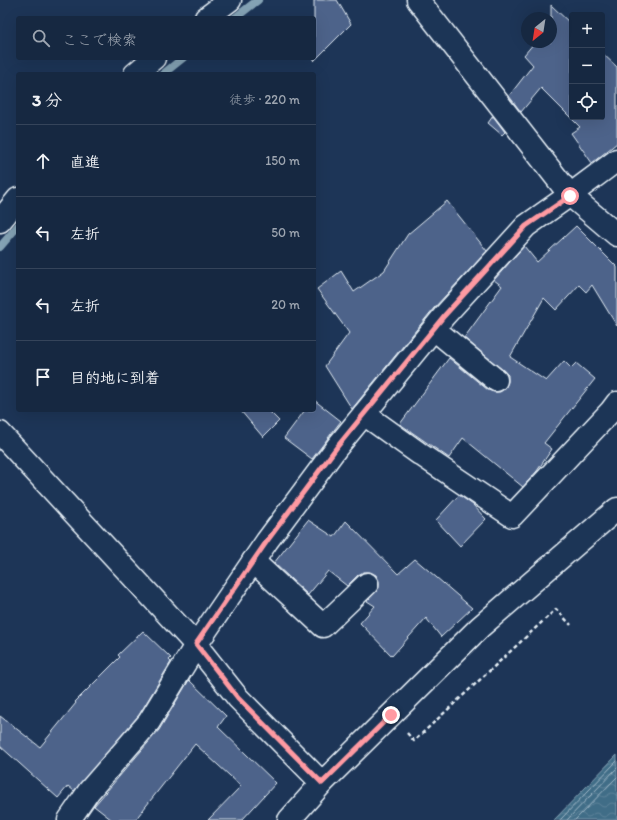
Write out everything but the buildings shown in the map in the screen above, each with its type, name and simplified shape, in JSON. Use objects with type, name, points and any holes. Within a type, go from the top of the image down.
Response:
[{"type":"street","points":[[209,16],[230,0]]},
{"type":"street","points":[[418,0],[570,196],[617,235]]},
{"type":"street","points":[[137,72],[152,60]]},
{"type":"street","points":[[69,820],[89,791],[149,722],[196,644],[267,541],[337,447],[434,329],[526,226],[570,196],[617,160]]},
{"type":"street","points":[[0,221],[16,201]]},
{"type":"street","points":[[434,329],[496,380]]},
{"type":"street","points":[[364,414],[512,516],[617,403]]},
{"type":"street","points":[[0,433],[196,644],[238,698],[322,783]]},
{"type":"street","points":[[289,820],[322,783],[480,626],[617,509]]},
{"type":"street","points":[[253,561],[324,626],[367,584]]},
{"type":"path","points":[[403,728],[414,741],[556,609],[571,625]]},
{"type":"water","points":[[617,755],[617,820],[554,820]]},
{"type":"waterway","points":[[238,16],[258,0]]},
{"type":"waterway","points":[[166,72],[180,60]]},
{"type":"waterway","points":[[0,247],[16,228]]},
{"type":"route","points":[[391,715],[322,783],[238,698],[196,644],[267,541],[337,447],[444,316],[526,226],[570,196]]}]
